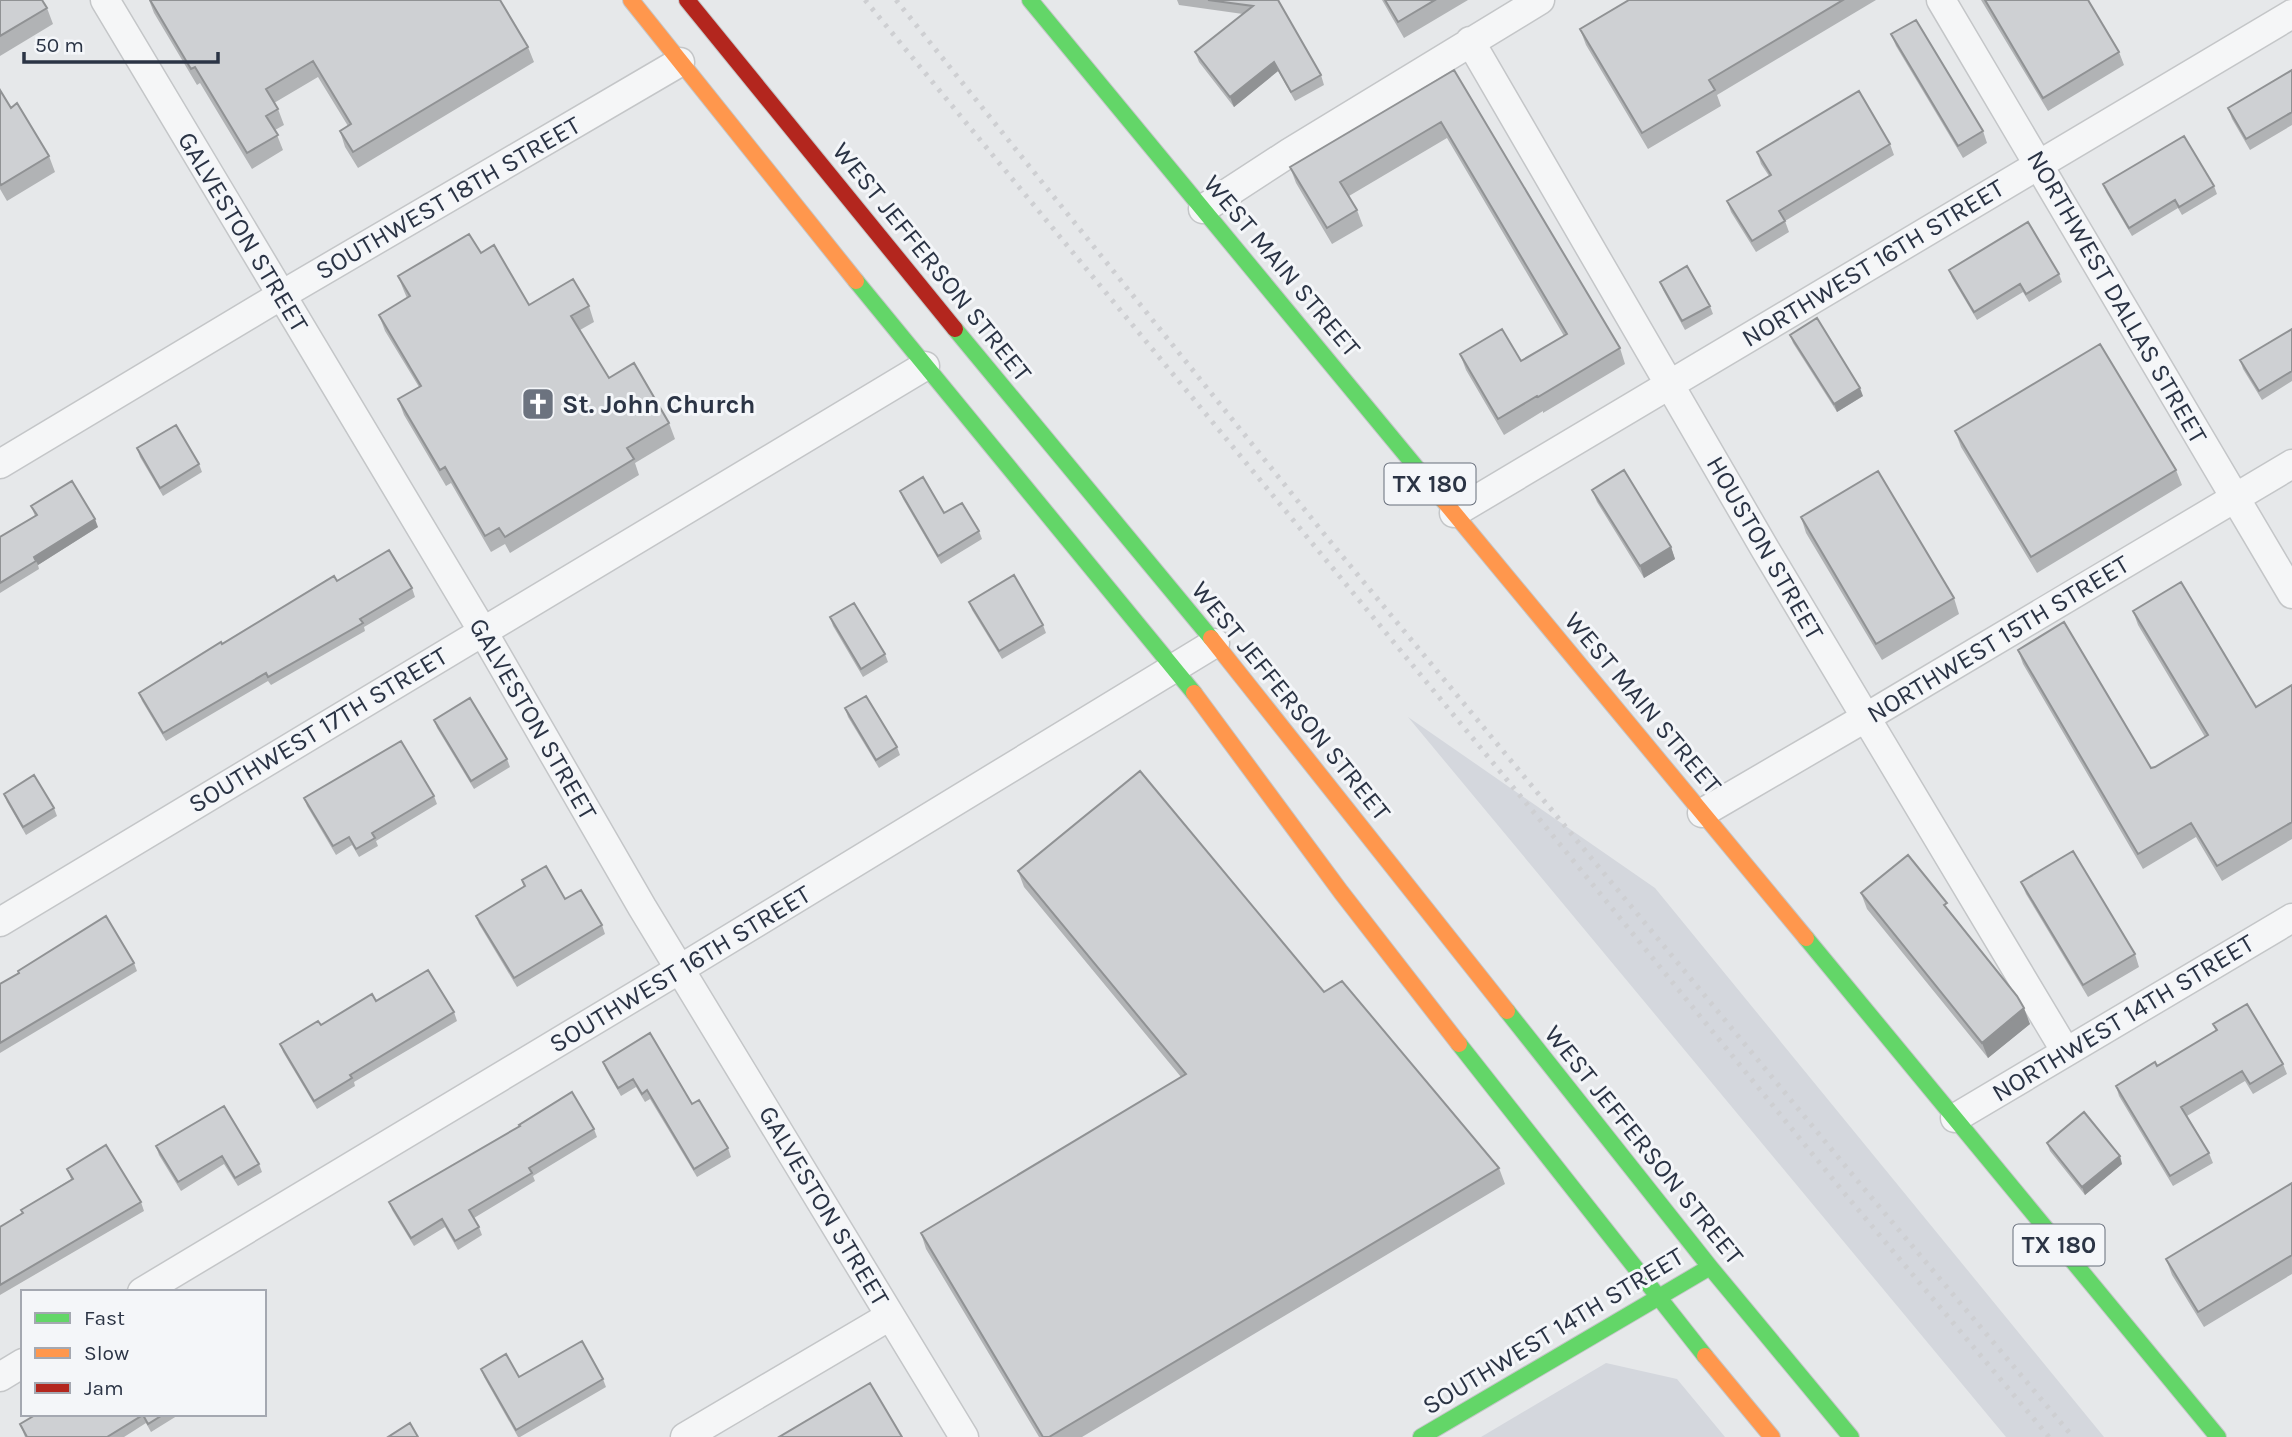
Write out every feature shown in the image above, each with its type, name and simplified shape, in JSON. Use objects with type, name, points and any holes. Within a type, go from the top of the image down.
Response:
[{"type":"main road","points":[[631,0],[925,366],[1175,668],[1341,892],[1658,1298],[1772,1437]]},
{"type":"main road","name":"WEST JEFFERSON STREET","points":[[687,0],[960,336],[1215,643],[1710,1267],[1851,1437]]},
{"type":"main road","name":"WEST MAIN STREET","points":[[1031,0],[2218,1437]]},
{"type":"main road","name":"SOUTHWEST 14TH STREET","points":[[1421,1437],[1710,1267]]},
{"type":"street","name":"GALVESTON STREET","points":[[105,0],[279,296],[482,630],[680,969],[964,1437]]},
{"type":"street","points":[[1203,209],[1540,0]]},
{"type":"street","name":"NORTHWEST DALLAS STREET","points":[[1941,0],[2292,594]]},
{"type":"street","name":"NORTHWEST 16TH STREET","points":[[1454,513],[2292,14]]},
{"type":"street","name":"HOUSTON STREET","points":[[1470,41],[1865,718],[2066,1052]]},
{"type":"street","name":"SOUTHWEST 18TH STREET","points":[[0,464],[279,296],[680,62]]},
{"type":"street","name":"SOUTHWEST 17TH STREET","points":[[0,922],[925,366]]},
{"type":"street","name":"NORTHWEST 15TH STREET","points":[[1702,813],[2292,464]]},
{"type":"street","name":"SOUTHWEST 16TH STREET","points":[[145,1290],[1215,643]]},
{"type":"street","name":"NORTHWEST 14TH STREET","points":[[1955,1118],[2292,918]]},
{"type":"street","points":[[685,1437],[890,1316]]},
{"type":"street","points":[[0,1377],[21,1364]]},
{"type":"shaded area","points":[[1408,717],[1655,888],[2104,1437],[2006,1437]]},
{"type":"shaded area","points":[[1606,1363],[1677,1379],[1725,1437],[1481,1437]]},
{"type":"building","points":[[0,0],[42,0],[47,8],[0,36]]},
{"type":"building","points":[[150,0],[500,0],[528,47],[353,152],[340,131],[351,124],[313,61],[266,89],[278,109],[266,116],[278,135],[247,153],[195,67],[191,69]]},
{"type":"building","points":[[1208,0],[1278,0],[1321,75],[1291,92],[1274,62],[1230,97],[1195,52],[1253,6]]},
{"type":"building","points":[[1385,0],[1435,0],[1398,22]]},
{"type":"building","points":[[1629,0],[1843,0],[1709,80],[1715,90],[1642,133],[1580,29]]},
{"type":"building","points":[[1985,0],[2088,0],[2119,52],[2043,98]]},
{"type":"building","points":[[1916,20],[1983,131],[1958,146],[1891,34]]},
{"type":"building","points":[[1454,70],[1620,348],[1498,419],[1460,354],[1502,329],[1521,361],[1567,334],[1441,122],[1340,182],[1357,210],[1327,228],[1290,167]]},
{"type":"building","points":[[2292,70],[2292,112],[2246,139],[2228,108]]},
{"type":"building","points":[[0,90],[11,108],[17,103],[49,156],[1,185],[0,183]]},
{"type":"building","points":[[1859,91],[1890,144],[1779,211],[1785,221],[1752,241],[1727,201],[1771,175],[1757,152]]},
{"type":"building","points":[[2184,136],[2214,186],[2179,207],[2175,200],[2129,228],[2103,184]]},
{"type":"building","points":[[2028,222],[2059,274],[2026,294],[2020,284],[1974,312],[1949,270]]},
{"type":"building","name":"St. John Church","points":[[469,234],[481,253],[494,245],[529,305],[573,279],[589,306],[571,316],[609,378],[634,363],[669,423],[627,448],[634,459],[505,537],[499,528],[485,536],[445,467],[440,470],[398,399],[421,386],[379,315],[410,296],[398,276]]},
{"type":"building","points":[[1687,266],[1710,306],[1682,321],[1660,282]]},
{"type":"building","points":[[1817,318],[1860,388],[1834,404],[1790,335]]},
{"type":"building","points":[[2292,329],[2292,371],[2259,391],[2240,360]]},
{"type":"building","points":[[2100,344],[2176,470],[2031,557],[1955,431]]},
{"type":"building","points":[[176,425],[199,464],[160,488],[137,448]]},
{"type":"building","points":[[1624,470],[1671,547],[1640,566],[1592,490]]},
{"type":"building","points":[[1878,471],[1954,598],[1876,644],[1801,517]]},
{"type":"building","points":[[923,477],[944,513],[962,503],[979,531],[938,556],[900,491]]},
{"type":"building","points":[[72,481],[95,519],[34,557],[36,561],[0,583],[0,537],[37,515],[31,506]]},
{"type":"building","points":[[389,550],[412,588],[360,619],[363,623],[268,677],[266,673],[163,733],[139,693],[334,576],[337,581]]},
{"type":"building","points":[[1014,575],[1043,625],[999,651],[969,602]]},
{"type":"building","points":[[2181,582],[2256,707],[2292,685],[2292,822],[2217,866],[2191,823],[2138,854],[2018,650],[2064,622],[2151,768],[2155,767],[2208,735],[2133,611]]},
{"type":"building","points":[[854,603],[885,654],[861,669],[830,617]]},
{"type":"building","points":[[866,696],[897,747],[876,760],[845,708]]},
{"type":"building","points":[[470,698],[507,759],[471,781],[434,720]]},
{"type":"building","points":[[401,741],[434,796],[372,833],[375,838],[356,849],[349,837],[333,846],[304,798]]},
{"type":"building","points":[[1140,771],[1324,992],[1342,981],[1499,1168],[1049,1437],[1043,1437],[921,1233],[1186,1074],[1018,871]]},
{"type":"building","points":[[34,775],[54,808],[23,827],[4,794]]},
{"type":"building","points":[[2073,851],[2135,954],[2083,985],[2021,882]]},
{"type":"building","points":[[1908,855],[2024,1008],[1982,1043],[1861,893]]},
{"type":"building","points":[[546,866],[565,899],[581,890],[602,925],[514,978],[476,916],[525,886],[522,880]]},
{"type":"building","points":[[106,916],[134,963],[0,1043],[0,984]]},
{"type":"building","points":[[428,970],[454,1012],[350,1075],[352,1078],[314,1101],[280,1044],[318,1021],[321,1025],[372,994],[376,1001]]},
{"type":"building","points":[[2247,1004],[2283,1064],[2250,1084],[2242,1071],[2181,1107],[2209,1153],[2170,1176],[2116,1086],[2155,1062],[2157,1066],[2217,1030],[2213,1024]]},
{"type":"building","points":[[650,1033],[692,1104],[699,1100],[728,1148],[694,1169],[647,1090],[642,1094],[633,1079],[618,1088],[603,1062]]},
{"type":"building","points":[[572,1092],[594,1129],[529,1168],[532,1173],[469,1210],[479,1227],[455,1241],[442,1219],[411,1238],[389,1202],[520,1126]]},
{"type":"building","points":[[224,1106],[259,1164],[235,1178],[222,1156],[178,1182],[156,1146]]},
{"type":"building","points":[[2084,1112],[2120,1156],[2082,1187],[2047,1143]]},
{"type":"building","points":[[106,1145],[141,1202],[0,1285],[0,1227],[23,1213],[21,1210],[73,1179],[67,1169]]},
{"type":"building","points":[[2292,1183],[2292,1255],[2198,1312],[2166,1259]]},
{"type":"building","points":[[582,1341],[603,1379],[516,1430],[481,1369],[506,1354],[519,1377]]},
{"type":"building","points":[[870,1383],[902,1437],[779,1437]]},
{"type":"building","points":[[34,1416],[141,1416],[107,1437],[27,1437],[20,1424]]},
{"type":"building","points":[[144,1416],[161,1416],[148,1424]]},
{"type":"building","points":[[410,1423],[418,1437],[388,1437]]},
{"type":"railway","points":[[865,0],[1845,1194],[2049,1437]]},
{"type":"railway","points":[[896,0],[1329,540],[1861,1185],[2073,1437]]},
{"type":"traffic: fast","points":[[1030,0],[1444,501]]},
{"type":"traffic: fast","points":[[856,281],[1194,693]]},
{"type":"traffic: fast","points":[[955,329],[1211,638]]},
{"type":"traffic: fast","points":[[1806,938],[2218,1437]]},
{"type":"traffic: fast","points":[[1507,1011],[1710,1267],[1851,1437]]},
{"type":"traffic: fast","points":[[1459,1044],[1705,1356]]},
{"type":"traffic: fast","points":[[1421,1437],[1710,1267]]},
{"type":"traffic: slow","points":[[631,0],[856,281]]},
{"type":"traffic: slow","points":[[1444,501],[1806,938]]},
{"type":"traffic: slow","points":[[1211,638],[1507,1011]]},
{"type":"traffic: slow","points":[[1194,693],[1341,892],[1459,1044]]},
{"type":"traffic: slow","points":[[1705,1356],[1772,1437]]},
{"type":"traffic: jam","points":[[687,0],[955,329]]},
{"type":"place","name":"St. John Church","points":[[538,404]]}]
